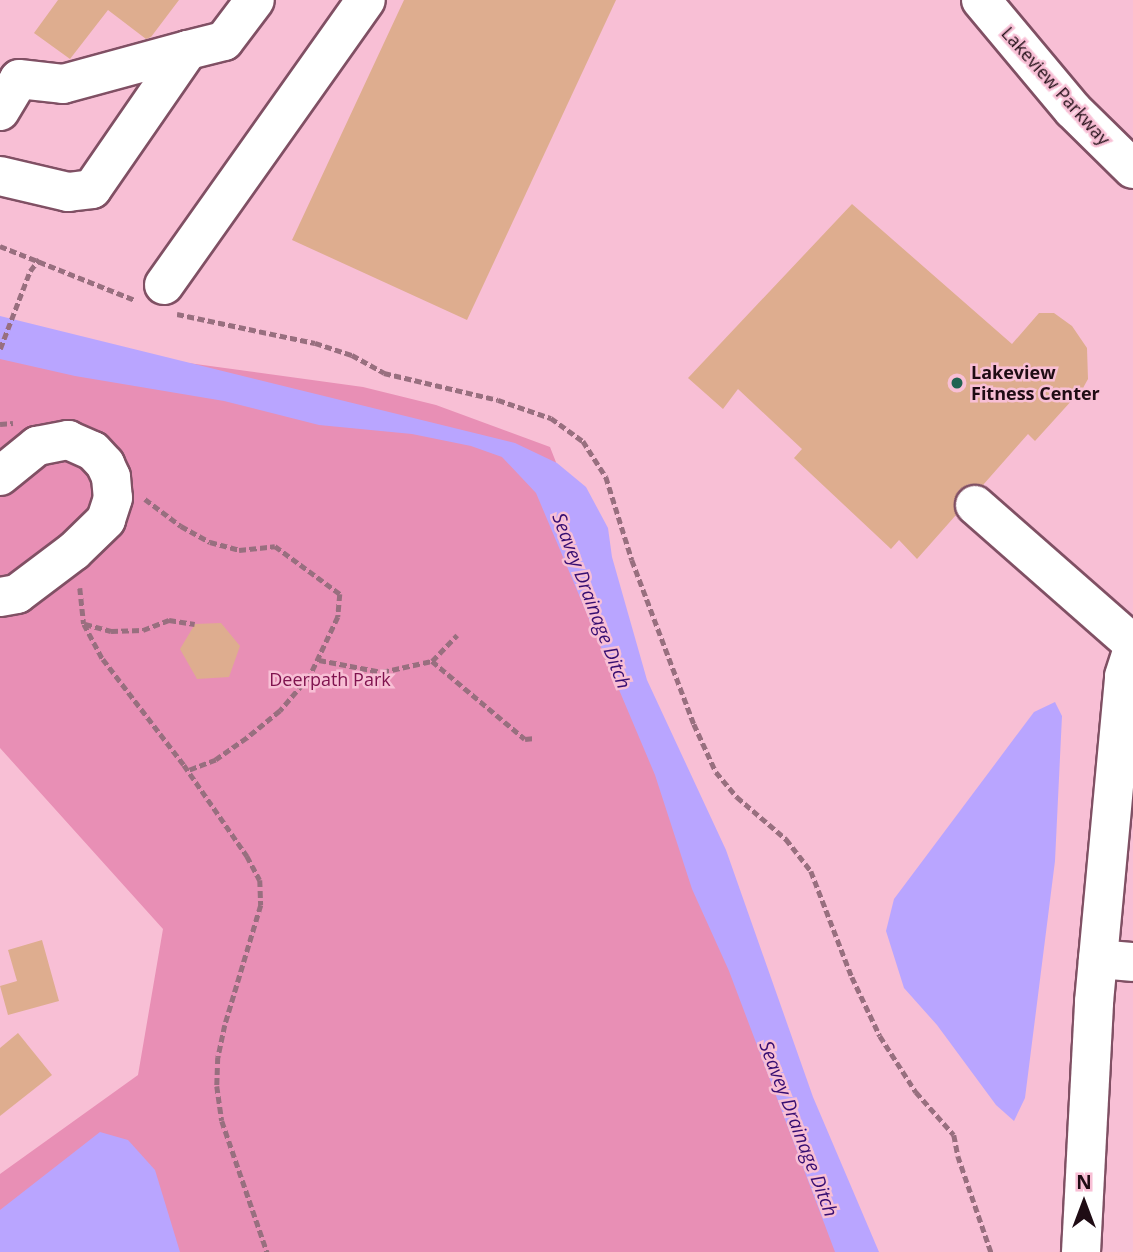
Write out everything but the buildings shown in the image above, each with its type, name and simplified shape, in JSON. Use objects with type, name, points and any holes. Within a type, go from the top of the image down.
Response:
[{"type":"street","points":[[0,111],[19,79],[63,84],[224,41],[255,0]]},
{"type":"street","points":[[155,298],[366,0]]},
{"type":"street","name":"Lakeview Parkway","points":[[981,0],[1073,110],[1133,169]]},
{"type":"street","points":[[0,176],[68,192],[92,189],[188,50]]},
{"type":"street","points":[[0,476],[37,446],[68,440],[93,451],[105,464],[111,477],[113,498],[106,520],[74,551],[17,594],[0,597]]},
{"type":"street","points":[[975,505],[1133,646],[1124,676],[1116,960],[1081,1252]]},
{"type":"path","points":[[0,246],[155,298],[190,318],[315,342],[352,355],[384,373],[498,400],[551,418],[583,441],[606,477],[632,560],[694,724],[716,772],[737,797],[786,839],[811,871],[852,977],[880,1037],[916,1092],[954,1135],[958,1156],[991,1252]]},
{"type":"path","points":[[0,349],[30,271],[38,259]]},
{"type":"path","points":[[0,424],[27,422]]},
{"type":"path","points":[[143,497],[181,526],[210,542],[239,550],[275,546],[340,594],[338,617],[319,660],[280,711],[216,761],[188,771]]},
{"type":"path","points":[[80,583],[79,604],[84,624],[103,659],[188,771],[247,856],[260,880],[261,905],[225,1025],[218,1057],[217,1086],[222,1121],[267,1252]]},
{"type":"path","points":[[84,624],[111,631],[143,630],[169,620],[195,624]]},
{"type":"path","points":[[319,660],[382,672],[432,661],[457,635]]},
{"type":"path","points":[[432,661],[525,739],[535,738]]},
{"type":"green space","name":"Deerpath Park","points":[[0,329],[144,357],[363,387],[436,405],[550,447],[867,1252],[0,1252],[0,1174],[138,1075],[163,929],[0,748]]},
{"type":"water","name":"Seavey Drainage Ditch","points":[[0,316],[515,443],[557,463],[586,487],[608,528],[612,557],[647,680],[726,850],[813,1097],[879,1252],[835,1252],[729,971],[692,889],[655,775],[536,493],[502,457],[471,446],[412,434],[319,425],[224,401],[75,376],[0,359]]},
{"type":"water","points":[[1055,702],[1062,716],[1055,861],[1025,1098],[1014,1121],[996,1105],[937,1025],[904,988],[886,931],[894,899],[1034,712]]},
{"type":"water","points":[[100,1132],[128,1140],[155,1170],[180,1252],[0,1252],[0,1210]]},
{"type":"place","name":"Lakeview Fitness Center","points":[[957,383]]}]
